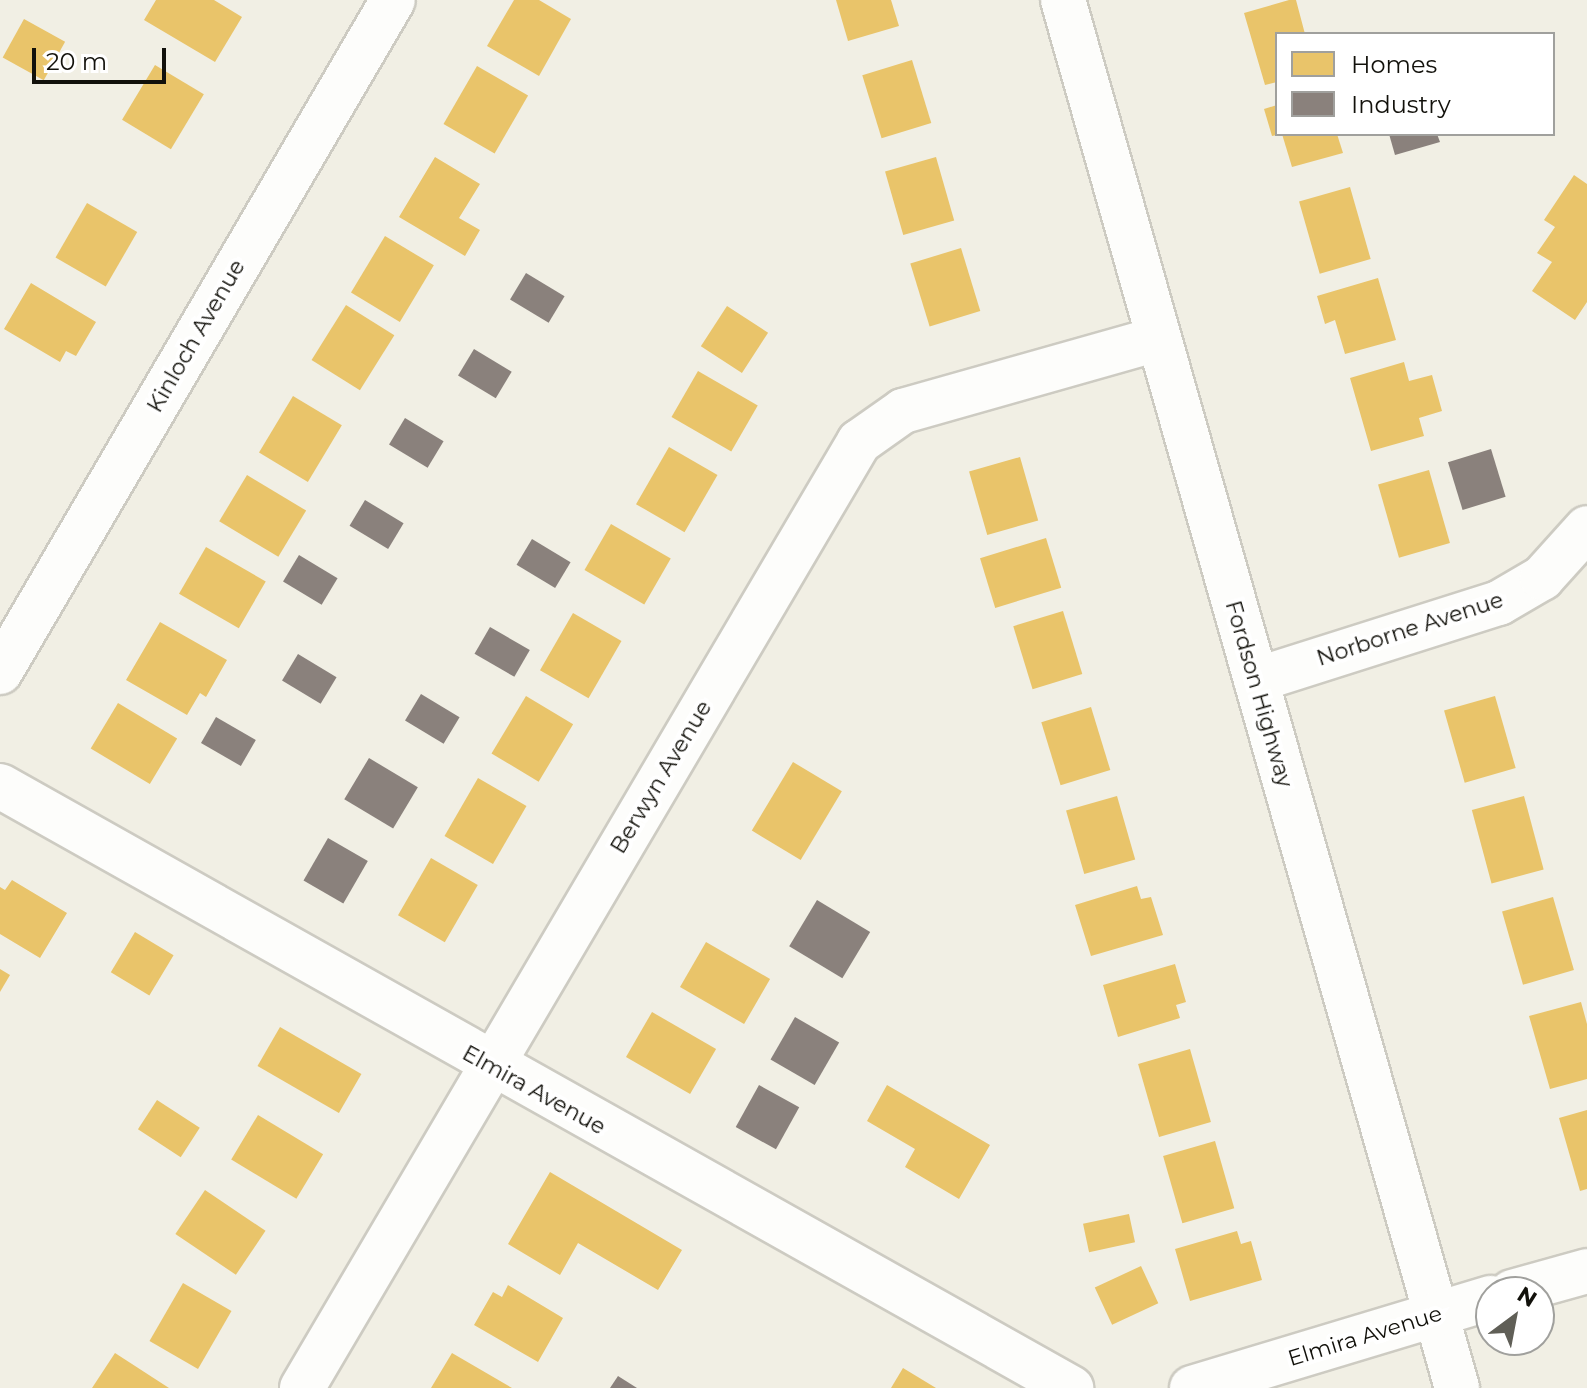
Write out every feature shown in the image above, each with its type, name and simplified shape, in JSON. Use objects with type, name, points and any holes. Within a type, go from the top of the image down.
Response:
[{"type":"street","name":"Kinloch Avenue","points":[[0,672],[393,0]]},
{"type":"street","name":"Fordson Highway","points":[[1063,0],[1457,1388]]},
{"type":"street","name":"Berwyn Avenue","points":[[302,1388],[859,442],[903,411],[1158,339]]},
{"type":"street","name":"Norborne Avenue","points":[[1256,680],[1499,603],[1542,578],[1587,528]]},
{"type":"street","name":"Elmira Avenue","points":[[0,786],[491,1065],[1071,1388]]},
{"type":"street","points":[[1555,1280],[1587,1271]]},
{"type":"street","name":"Elmira Avenue","points":[[1192,1388],[1475,1303]]},
{"type":"building: Homes","points":[[156,0],[214,0],[242,17],[215,62],[144,20]]},
{"type":"building: Homes","points":[[514,0],[539,0],[571,19],[539,76],[487,46]]},
{"type":"building: Homes","points":[[836,0],[891,0],[899,26],[848,41]]},
{"type":"building: Homes","points":[[1296,0],[1304,32],[1275,32],[1275,82],[1265,85],[1244,13]]},
{"type":"building: Homes","points":[[24,19],[65,42],[44,80],[3,57]]},
{"type":"building: Homes","points":[[912,60],[931,123],[882,138],[862,75]]},
{"type":"building: Homes","points":[[155,65],[204,94],[171,149],[122,120]]},
{"type":"building: Homes","points":[[477,66],[528,95],[495,154],[444,124]]},
{"type":"building: Homes","points":[[1275,106],[1275,135],[1272,136],[1264,109]]},
{"type":"building: Homes","points":[[1283,136],[1338,136],[1343,153],[1292,167]]},
{"type":"building: Homes","points":[[435,157],[480,184],[459,218],[480,230],[465,256],[399,217]]},
{"type":"building: Homes","points":[[936,157],[954,220],[903,235],[885,172]]},
{"type":"building: Homes","points":[[1574,175],[1587,184],[1587,302],[1575,320],[1532,291],[1552,262],[1537,253],[1555,227],[1544,220]]},
{"type":"building: Homes","points":[[1350,187],[1371,259],[1320,274],[1299,202]]},
{"type":"building: Homes","points":[[87,203],[137,232],[106,287],[56,258]]},
{"type":"building: Homes","points":[[385,236],[434,265],[400,322],[351,293]]},
{"type":"building: Homes","points":[[961,248],[980,311],[930,327],[910,263]]},
{"type":"building: Homes","points":[[1378,278],[1396,340],[1345,354],[1335,320],[1325,324],[1317,296]]},
{"type":"building: Homes","points":[[31,283],[96,322],[76,356],[66,351],[60,362],[4,329]]},
{"type":"building: Homes","points":[[346,305],[394,335],[360,390],[312,360]]},
{"type":"building: Homes","points":[[727,306],[768,333],[742,373],[701,346]]},
{"type":"building: Homes","points":[[1404,362],[1409,381],[1432,375],[1442,411],[1419,418],[1424,436],[1371,451],[1350,378]]},
{"type":"building: Homes","points":[[698,371],[758,405],[731,451],[672,417]]},
{"type":"building: Homes","points":[[293,396],[342,425],[308,482],[259,453]]},
{"type":"building: Homes","points":[[669,447],[717,475],[684,532],[636,504]]},
{"type":"building: Homes","points":[[1020,457],[1038,520],[987,535],[969,472]]},
{"type":"building: Homes","points":[[1429,470],[1450,543],[1399,558],[1378,485]]},
{"type":"building: Homes","points":[[247,475],[306,511],[278,557],[219,521]]},
{"type":"building: Homes","points":[[611,524],[671,558],[644,604],[584,570]]},
{"type":"building: Homes","points":[[1046,538],[1061,588],[995,608],[980,558]]},
{"type":"building: Homes","points":[[206,547],[266,582],[239,628],[179,594]]},
{"type":"building: Homes","points":[[1063,611],[1082,674],[1033,689],[1013,626]]},
{"type":"building: Homes","points":[[573,613],[621,641],[588,698],[540,670]]},
{"type":"building: Homes","points":[[160,622],[227,660],[206,697],[200,693],[187,715],[126,680]]},
{"type":"building: Homes","points":[[526,696],[573,724],[539,782],[491,753]]},
{"type":"building: Homes","points":[[1495,696],[1516,768],[1465,783],[1444,711]]},
{"type":"building: Homes","points":[[118,703],[177,739],[150,784],[91,748]]},
{"type":"building: Homes","points":[[1091,707],[1110,770],[1061,785],[1041,722]]},
{"type":"building: Homes","points":[[793,762],[842,791],[801,860],[752,831]]},
{"type":"building: Homes","points":[[478,778],[526,806],[493,864],[444,836]]},
{"type":"building: Homes","points":[[1117,796],[1135,859],[1084,874],[1066,811]]},
{"type":"building: Homes","points":[[1524,796],[1544,869],[1492,883],[1472,810]]},
{"type":"building: Homes","points":[[431,858],[478,885],[445,942],[398,915]]},
{"type":"building: Homes","points":[[12,880],[67,913],[40,958],[0,934],[0,887],[5,890]]},
{"type":"building: Homes","points":[[1137,886],[1141,899],[1151,897],[1163,935],[1091,956],[1075,905]]},
{"type":"building: Homes","points":[[1553,897],[1574,970],[1523,985],[1502,912]]},
{"type":"building: Homes","points":[[135,932],[174,955],[149,995],[111,972]]},
{"type":"building: Homes","points":[[706,942],[770,979],[744,1024],[680,987]]},
{"type":"building: Homes","points":[[1175,964],[1186,1002],[1176,1005],[1180,1018],[1118,1037],[1103,985]]},
{"type":"building: Homes","points":[[0,969],[10,975],[0,992]]},
{"type":"building: Homes","points":[[1581,1002],[1587,1024],[1587,1079],[1550,1089],[1529,1016]]},
{"type":"building: Homes","points":[[652,1012],[716,1049],[690,1094],[626,1057]]},
{"type":"building: Homes","points":[[280,1027],[361,1074],[339,1113],[258,1066]]},
{"type":"building: Homes","points":[[1190,1049],[1211,1122],[1159,1137],[1138,1064]]},
{"type":"building: Homes","points":[[887,1085],[990,1145],[959,1199],[905,1167],[915,1149],[867,1121]]},
{"type":"building: Homes","points":[[157,1100],[200,1128],[181,1157],[138,1129]]},
{"type":"building: Homes","points":[[1587,1110],[1587,1189],[1580,1191],[1559,1118]]},
{"type":"building: Homes","points":[[258,1115],[323,1154],[296,1199],[231,1160]]},
{"type":"building: Homes","points":[[1215,1141],[1234,1208],[1182,1223],[1163,1156]]},
{"type":"building: Homes","points":[[550,1172],[682,1250],[658,1290],[578,1243],[560,1275],[508,1244]]},
{"type":"building: Homes","points":[[205,1190],[266,1231],[236,1275],[175,1234]]},
{"type":"building: Homes","points":[[1129,1214],[1135,1242],[1089,1252],[1083,1224]]},
{"type":"building: Homes","points":[[1237,1231],[1241,1244],[1251,1241],[1262,1280],[1190,1301],[1175,1249]]},
{"type":"building: Homes","points":[[1141,1266],[1158,1303],[1112,1325],[1095,1288]]},
{"type":"building: Homes","points":[[183,1283],[231,1311],[198,1369],[150,1341]]},
{"type":"building: Homes","points":[[508,1285],[563,1318],[538,1362],[474,1325],[493,1292],[502,1297]]},
{"type":"building: Homes","points":[[115,1353],[169,1388],[92,1388]]},
{"type":"building: Homes","points":[[452,1353],[512,1388],[431,1388]]},
{"type":"building: Homes","points":[[903,1368],[936,1388],[891,1388]]},
{"type":"building: Industry","points":[[1390,136],[1438,136],[1440,142],[1395,155]]},
{"type":"building: Industry","points":[[526,273],[565,296],[549,323],[510,300]]},
{"type":"building: Industry","points":[[474,349],[512,372],[496,398],[458,376]]},
{"type":"building: Industry","points":[[405,418],[444,441],[428,468],[389,445]]},
{"type":"building: Industry","points":[[1491,449],[1506,497],[1463,510],[1448,462]]},
{"type":"building: Industry","points":[[365,500],[404,523],[388,549],[350,526]]},
{"type":"building: Industry","points":[[532,539],[571,562],[555,588],[517,565]]},
{"type":"building: Industry","points":[[299,555],[338,578],[322,605],[283,582]]},
{"type":"building: Industry","points":[[490,627],[530,650],[514,677],[474,654]]},
{"type":"building: Industry","points":[[298,654],[337,677],[321,704],[282,681]]},
{"type":"building: Industry","points":[[421,694],[460,717],[444,744],[405,721]]},
{"type":"building: Industry","points":[[216,717],[256,740],[241,766],[201,743]]},
{"type":"building: Industry","points":[[369,758],[418,787],[393,829],[344,799]]},
{"type":"building: Industry","points":[[328,838],[368,861],[343,903],[304,880]]},
{"type":"building: Industry","points":[[817,900],[870,932],[842,978],[789,946]]},
{"type":"building: Industry","points":[[795,1017],[839,1042],[815,1085],[771,1059]]},
{"type":"building: Industry","points":[[759,1085],[799,1107],[776,1149],[736,1127]]},
{"type":"building: Industry","points":[[618,1376],[637,1388],[610,1388]]}]
